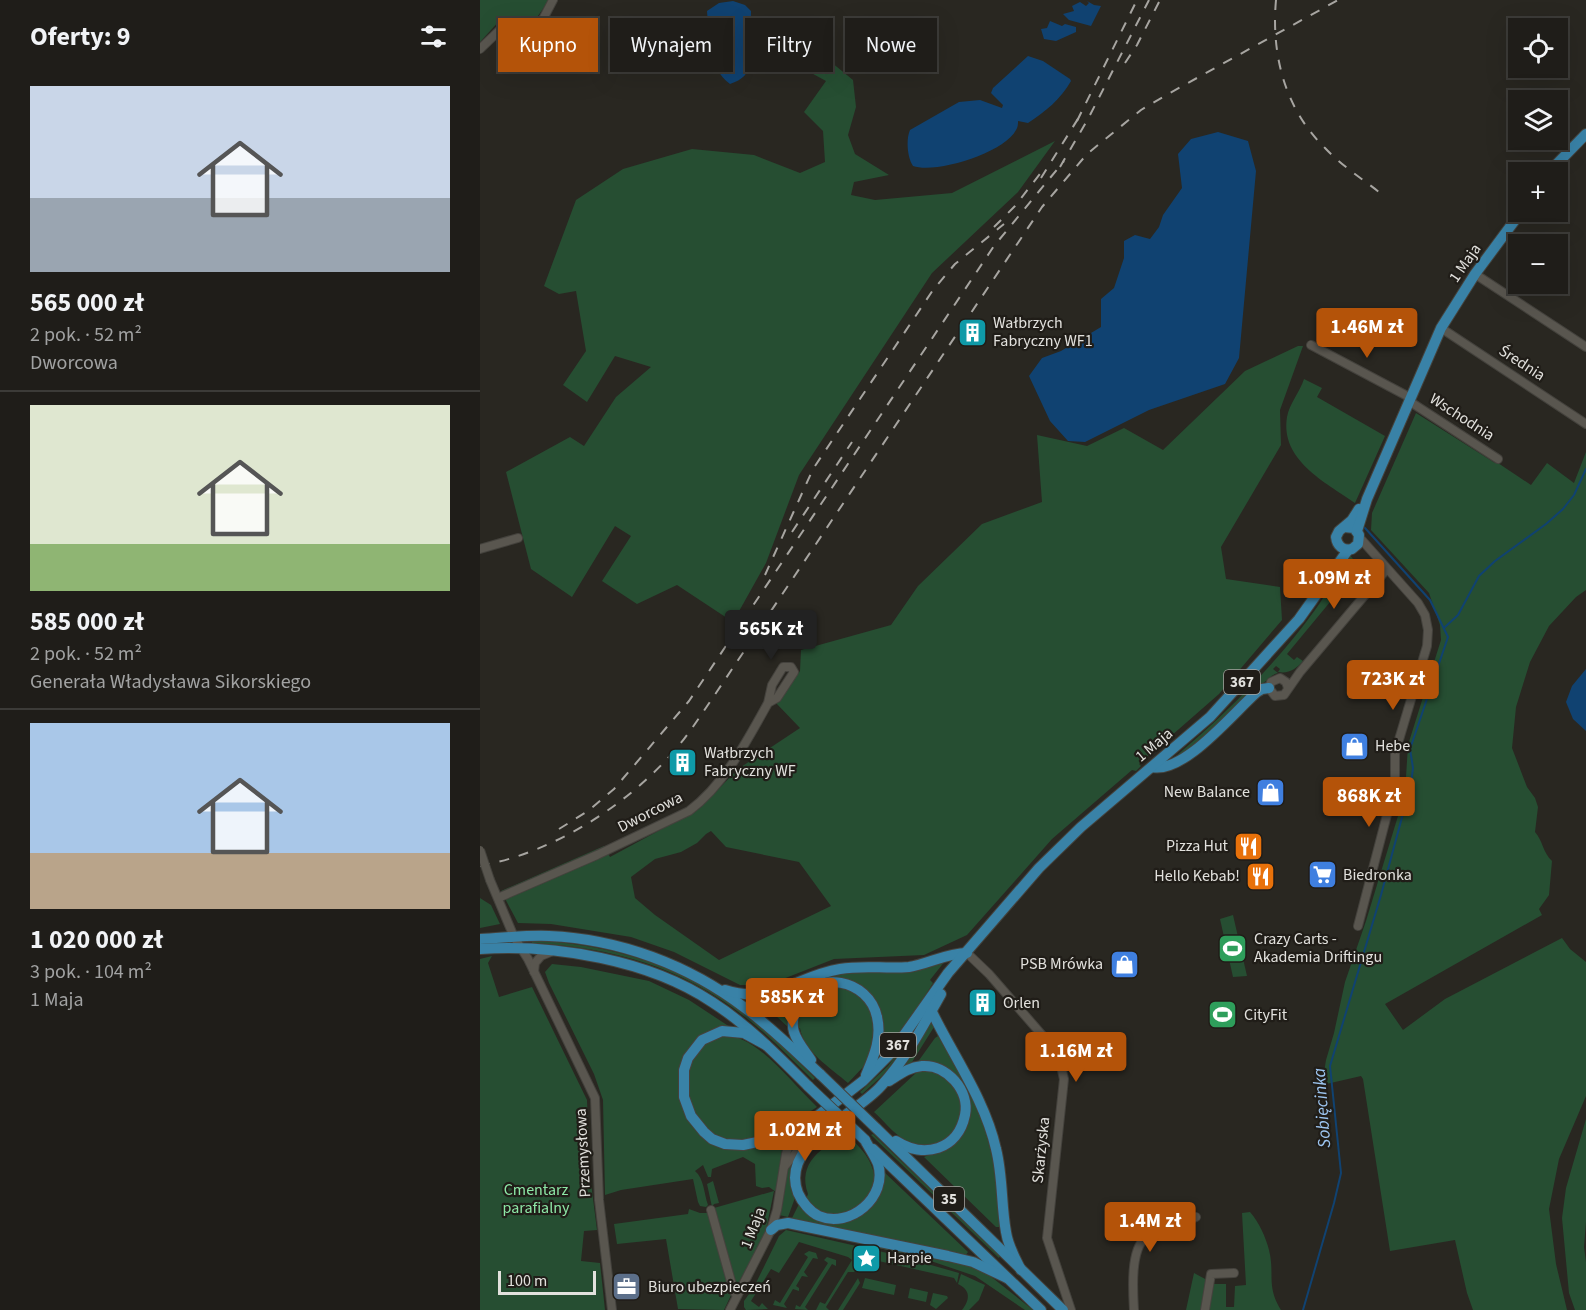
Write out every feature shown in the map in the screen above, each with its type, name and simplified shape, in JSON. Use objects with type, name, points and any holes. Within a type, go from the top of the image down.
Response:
[{"type":"main road","points":[[1559,162],[1586,134]]},
{"type":"main road","name":"1 Maja","points":[[1358,534],[1367,499],[1441,328],[1475,274],[1514,222]]},
{"type":"main road","name":"1 Maja","points":[[1344,527],[1367,499]]},
{"type":"main road","points":[[1344,527],[1351,527],[1358,534]]},
{"type":"main road","name":"367","points":[[1344,527],[1336,537],[1347,549],[1358,544],[1358,534]]},
{"type":"main road","name":"1 Maja","points":[[811,1121],[863,1081],[892,1052],[948,973],[1040,868],[1081,827],[1190,735],[1234,691],[1299,619],[1347,549]]},
{"type":"main road","points":[[1152,767],[1160,768],[1191,754],[1257,692],[1269,688]]},
{"type":"main road","name":"35","points":[[480,939],[547,936],[581,939],[637,951],[677,967],[709,984],[743,1006],[821,1075],[1063,1310]]},
{"type":"main road","name":"35","points":[[480,949],[553,951],[636,968],[676,982],[714,1003],[733,1016],[766,1045],[1041,1310]]},
{"type":"main road","points":[[709,984],[737,994],[771,992],[839,969],[906,967],[941,960],[957,953],[967,953]]},
{"type":"main road","name":"1 Maja","points":[[812,1141],[849,1114],[881,1086],[918,1035],[967,953]]},
{"type":"main road","points":[[821,1075],[795,1033],[794,1017],[796,1007],[805,993],[817,984],[837,981],[864,993],[877,1016],[878,1041],[863,1081]]},
{"type":"main road","points":[[932,1012],[973,1087],[989,1127],[1000,1171],[1005,1231],[1021,1270]]},
{"type":"main road","points":[[766,1045],[734,1031],[715,1033],[702,1040],[688,1058],[684,1070],[684,1097],[691,1116],[712,1139],[734,1145],[761,1142],[811,1121]]},
{"type":"main road","points":[[876,1128],[906,1148],[919,1151],[937,1150],[956,1134],[965,1115],[964,1097],[956,1082],[931,1066],[907,1070],[881,1086]]},
{"type":"main road","points":[[812,1141],[796,1167],[794,1175],[798,1191],[812,1211],[820,1216],[839,1219],[864,1209],[874,1196],[878,1183],[878,1165],[865,1140]]},
{"type":"main road","points":[[771,1230],[782,1223],[789,1223],[973,1262],[1003,1274],[1010,1259]]},
{"type":"street","points":[[480,49],[503,27],[532,31],[538,27],[553,0]]},
{"type":"street","points":[[1475,274],[1586,347]]},
{"type":"street","name":"Średnia","points":[[1441,328],[1586,424]]},
{"type":"street","name":"Wschodnia","points":[[1311,345],[1410,399],[1498,459]]},
{"type":"street","points":[[1358,534],[1379,561],[1418,603],[1425,615],[1428,630],[1427,646],[1395,753],[1395,784],[1358,926]]},
{"type":"street","points":[[480,549],[518,538]]},
{"type":"street","points":[[1347,549],[1359,549],[1379,561]]},
{"type":"street","points":[[1300,672],[1274,680],[1269,688],[1272,694],[1279,697],[1284,695],[1300,672],[1387,569]]},
{"type":"street","name":"Dworcowa","points":[[498,898],[597,855],[689,811],[700,802],[724,773],[768,703],[777,698],[794,672]]},
{"type":"street","points":[[1283,679],[1288,688]]},
{"type":"street","name":"Przemysłowa","points":[[480,850],[514,937],[523,949],[595,1098],[600,1200],[612,1310]]},
{"type":"street","points":[[534,972],[535,963],[541,956],[553,951]]},
{"type":"street","name":"Skarżyska","points":[[967,953],[1031,1021],[1049,1043],[1060,1062],[1064,1079],[1047,1238],[1071,1310]]},
{"type":"street","name":"1 Maja","points":[[731,1310],[771,1230],[789,1144],[811,1121]]},
{"type":"street","name":"1 Maja","points":[[784,1167],[800,1149],[812,1141]]},
{"type":"street","name":"1 Maja","points":[[711,1210],[734,1293],[737,1295]]},
{"type":"street","points":[[1134,1310],[1135,1256],[1143,1239],[1163,1228],[1196,1217]]},
{"type":"street","points":[[1205,1310],[1211,1274],[1234,1273]]},
{"type":"green space","points":[[480,0],[549,0],[537,18],[498,18],[498,22],[480,42]]},
{"type":"green space","points":[[833,64],[853,80],[856,107],[848,135],[855,154],[889,175],[854,182],[851,195],[875,200],[952,193],[1055,141],[1018,192],[932,273],[799,475],[766,563],[733,622],[677,585],[637,604],[602,581],[631,536],[615,526],[572,597],[531,569],[506,472],[570,437],[584,446],[616,397],[651,367],[615,356],[587,402],[563,385],[586,351],[576,291],[559,294],[544,286],[576,200],[623,169],[692,149],[754,155],[800,173],[825,162],[823,131],[804,112],[826,81],[810,72],[833,72]]},
{"type":"green space","points":[[1298,346],[1303,346],[1280,410],[1281,445],[1221,547],[1226,579],[1280,587],[1282,620],[1219,694],[1139,764],[1141,766],[1136,771],[1132,770],[1052,839],[967,935],[924,955],[834,959],[783,979],[740,985],[674,952],[631,937],[551,924],[518,923],[501,891],[604,846],[610,857],[699,809],[738,769],[800,728],[776,703],[800,671],[801,650],[891,625],[918,586],[982,524],[1042,502],[1037,435],[1087,446],[1124,428],[1163,450],[1245,371]],"holes":[[[711,831],[726,847],[799,862],[831,906],[719,960],[655,915],[635,898],[631,877],[655,859],[681,852],[697,843]]]},
{"type":"green space","points":[[1304,379],[1322,388],[1317,397],[1385,436],[1355,503],[1318,478],[1298,458],[1290,446],[1287,417]]},
{"type":"green space","points":[[1416,413],[1531,485],[1547,463],[1574,483],[1586,452],[1586,590],[1576,597],[1549,626],[1530,662],[1516,707],[1512,748],[1527,787],[1538,807],[1535,832],[1552,861],[1549,895],[1539,909],[1542,915],[1385,1004],[1403,1030],[1445,999],[1562,938],[1570,949],[1586,962],[1586,1096],[1559,1159],[1549,1209],[1556,1264],[1567,1310],[1473,1310],[1455,1240],[1390,1251],[1363,1079],[1361,1076],[1322,1085],[1345,982],[1405,793],[1408,745],[1441,640],[1440,625],[1429,593],[1371,530],[1372,513]]},
{"type":"green space","points":[[1350,555],[1353,559],[1337,588],[1340,590],[1287,654],[1294,660],[1297,657],[1303,661],[1289,672],[1278,672],[1280,669],[1276,666],[1273,669],[1278,673],[1251,689],[1252,692],[1190,752],[1175,757],[1231,706],[1284,650],[1315,610]]},
{"type":"green space","points":[[480,898],[491,905],[500,924],[480,928]]},
{"type":"green space","name":"Crazy Carts - Akademia Driftingu","points":[[1233,915],[1247,976],[1233,977],[1220,919]]},
{"type":"green space","points":[[532,940],[619,953],[646,961],[698,983],[757,1023],[815,1078],[813,1080],[772,1040],[721,999],[671,972],[618,955],[532,943]]},
{"type":"green space","name":"Cmentarz parafialny","points":[[492,956],[488,963],[499,997],[532,987],[587,1100],[590,1175],[597,1230],[584,1231],[581,1261],[600,1263],[605,1310],[480,1310],[480,959]]},
{"type":"green space","points":[[945,961],[930,980],[933,983],[906,1026],[881,1057],[869,992],[821,979],[789,1028],[760,1001],[762,997],[778,995],[829,974]]},
{"type":"green space","points":[[552,964],[581,967],[649,981],[689,1000],[730,1027],[697,1039],[681,1100],[718,1146],[791,1133],[782,1150],[776,1192],[769,1187],[756,1186],[755,1164],[743,1157],[712,1169],[711,1177],[708,1177],[703,1165],[695,1171],[702,1182],[708,1205],[706,1207],[700,1206],[698,1202],[693,1179],[621,1190],[605,1195],[603,1100],[594,1074],[549,983],[545,972]]},
{"type":"green space","points":[[843,986],[864,999],[873,1018],[874,1038],[865,1065],[848,1083],[812,1052],[800,1028],[797,1028],[798,1016],[809,995],[819,988]]},
{"type":"green space","points":[[931,1020],[934,1027],[912,1062],[905,1066]]},
{"type":"green space","points":[[720,1035],[740,1039],[762,1052],[817,1107],[777,1132],[745,1142],[725,1140],[710,1132],[693,1110],[687,1089],[688,1078],[697,1050]]},
{"type":"green space","points":[[938,1036],[976,1101],[997,1170],[1003,1227],[996,1227],[924,1157],[949,1146],[964,1129],[960,1081],[917,1063]]},
{"type":"green space","points":[[910,1037],[884,1074],[862,1094],[860,1092],[888,1066]]},
{"type":"green space","points":[[923,1069],[941,1074],[953,1084],[960,1097],[961,1111],[957,1125],[949,1136],[937,1144],[923,1145],[905,1140],[874,1112]]},
{"type":"green space","points":[[1586,1119],[1584,1247],[1586,1310],[1575,1310],[1569,1293],[1562,1218],[1566,1188]]},
{"type":"green space","points":[[845,1133],[865,1154],[873,1170],[874,1181],[872,1191],[859,1206],[840,1214],[829,1214],[819,1211],[806,1199],[808,1194],[805,1183],[806,1173],[820,1151]]},
{"type":"green space","points":[[873,1134],[1000,1256],[999,1258],[871,1135]]},
{"type":"green space","points":[[795,1158],[796,1195],[788,1217],[779,1215],[785,1178]]},
{"type":"green space","points":[[883,1171],[968,1252],[965,1256],[792,1218],[800,1202],[809,1213],[856,1217]]},
{"type":"green space","points":[[713,1181],[719,1203],[712,1207],[707,1184]]},
{"type":"green space","points":[[774,1191],[765,1235],[735,1289],[714,1208]]},
{"type":"green space","points":[[689,1209],[700,1213],[710,1213],[732,1293],[724,1310],[678,1309],[666,1239],[617,1244],[614,1224],[688,1214]]},
{"type":"green space","points":[[1250,1212],[1268,1245],[1272,1287],[1281,1310],[1209,1310],[1213,1284],[1226,1284],[1226,1307],[1234,1307],[1235,1286],[1246,1285],[1242,1213]]},
{"type":"green space","points":[[786,1230],[896,1255],[959,1273],[957,1283],[954,1278],[874,1260],[870,1265],[860,1266],[854,1272],[848,1272],[826,1307],[829,1310],[816,1310],[820,1302],[825,1304],[852,1260],[799,1242],[779,1273],[771,1269],[751,1301],[759,1307],[762,1303],[768,1309],[746,1310],[744,1301],[754,1287],[779,1236]]},
{"type":"green space","points":[[839,1239],[969,1266],[989,1275],[1033,1310],[1025,1310],[975,1276],[922,1258]]},
{"type":"green space","points":[[809,1251],[816,1253],[818,1259],[813,1258],[804,1272],[808,1277],[802,1276],[796,1286],[799,1291],[793,1289],[784,1304],[787,1308],[773,1305],[775,1300],[780,1303],[808,1257],[804,1254]]},
{"type":"green space","points":[[827,1257],[836,1260],[836,1266],[832,1264],[805,1307],[808,1310],[795,1309],[796,1305],[800,1307],[828,1263],[824,1260]]},
{"type":"green space","points":[[1194,1273],[1207,1280],[1203,1310],[1186,1310]]},
{"type":"green space","points":[[961,1274],[985,1285],[979,1300],[969,1310],[962,1310],[967,1303],[968,1296],[965,1289],[958,1284]]},
{"type":"green space","points":[[858,1278],[860,1283],[843,1310],[838,1310]]},
{"type":"green space","points":[[865,1278],[896,1285],[894,1295],[862,1288]]},
{"type":"green space","points":[[910,1288],[928,1292],[926,1302],[908,1298]]},
{"type":"green space","points":[[933,1293],[948,1298],[936,1309],[930,1305]]},
{"type":"water","points":[[733,1],[745,5],[751,11],[751,18],[745,18],[745,72],[747,72],[730,84],[719,72],[733,72],[733,18],[707,18],[707,11],[719,3]]},
{"type":"water","points":[[1087,1],[1101,6],[1091,26],[1069,20],[1063,14],[1074,11],[1072,6],[1080,2],[1086,6],[1089,3]]},
{"type":"water","points":[[1050,21],[1062,26],[1065,24],[1076,27],[1076,32],[1056,41],[1044,39],[1041,29],[1047,28]]},
{"type":"water","points":[[1028,56],[1043,61],[1071,81],[1052,105],[1028,123],[1018,121],[1017,129],[1009,138],[984,154],[937,167],[913,166],[908,148],[910,130],[959,102],[980,100],[1002,108],[1003,105],[991,93],[993,88]]},
{"type":"water","points":[[1218,132],[1248,141],[1256,171],[1239,358],[1225,384],[1149,410],[1085,442],[1068,441],[1050,421],[1029,376],[1042,358],[1061,351],[1101,327],[1101,299],[1114,288],[1124,258],[1124,241],[1135,235],[1150,239],[1182,188],[1178,154],[1191,139]]},
{"type":"water","points":[[1586,669],[1586,731],[1573,719],[1566,702],[1572,686]]},
{"type":"waterway","points":[[1445,627],[1458,615],[1479,576],[1563,509],[1574,495],[1586,469]]},
{"type":"waterway","name":"Sobięcinka","points":[[1303,1310],[1341,1173],[1330,1066],[1381,895],[1411,784],[1413,768],[1410,749],[1448,637],[1430,600],[1365,528]]},
{"type":"railway","points":[[1077,121],[1137,0]]},
{"type":"railway","points":[[1060,167],[1088,119],[1149,0]]},
{"type":"railway","points":[[1125,63],[1160,0]]},
{"type":"railway","points":[[1276,0],[1275,21],[1279,61],[1291,99],[1300,116],[1311,133],[1331,154],[1379,192]]},
{"type":"railway","points":[[480,866],[535,850],[587,824],[635,789],[676,749],[716,693],[1042,207],[1087,154],[1141,110],[1338,0]]},
{"type":"railway","points":[[1041,178],[1081,114]]},
{"type":"railway","points":[[559,829],[588,811],[614,789],[689,701],[994,246],[1064,161]]},
{"type":"railway","points":[[994,227],[1015,206],[1043,170]]},
{"type":"railway","points":[[765,575],[813,469],[933,290],[955,264],[1004,224]]},
{"type":"railway","points":[[792,532],[852,442]]},
{"type":"place","name":"Wałbrzych Fabryczny WF1","points":[[972,332]]},
{"type":"place","name":"Hebe","points":[[1354,746]]},
{"type":"place","name":"Wałbrzych Fabryczny WF","points":[[683,762]]},
{"type":"place","name":"New Balance","points":[[1271,792]]},
{"type":"place","name":"Pizza Hut","points":[[1249,846]]},
{"type":"place","name":"Biedronka","points":[[1322,875]]},
{"type":"place","name":"Hello Kebab!","points":[[1261,876]]},
{"type":"place","name":"Crazy Carts - Akademia Driftingu","points":[[1233,948]]},
{"type":"place","name":"PSB Mrówka","points":[[1124,964]]},
{"type":"place","name":"Orlen","points":[[982,1003]]},
{"type":"place","name":"CityFit","points":[[1223,1015]]},
{"type":"place","name":"Harpie","points":[[866,1258]]},
{"type":"place","name":"Biuro ubezpieczeń","points":[[627,1287]]}]
